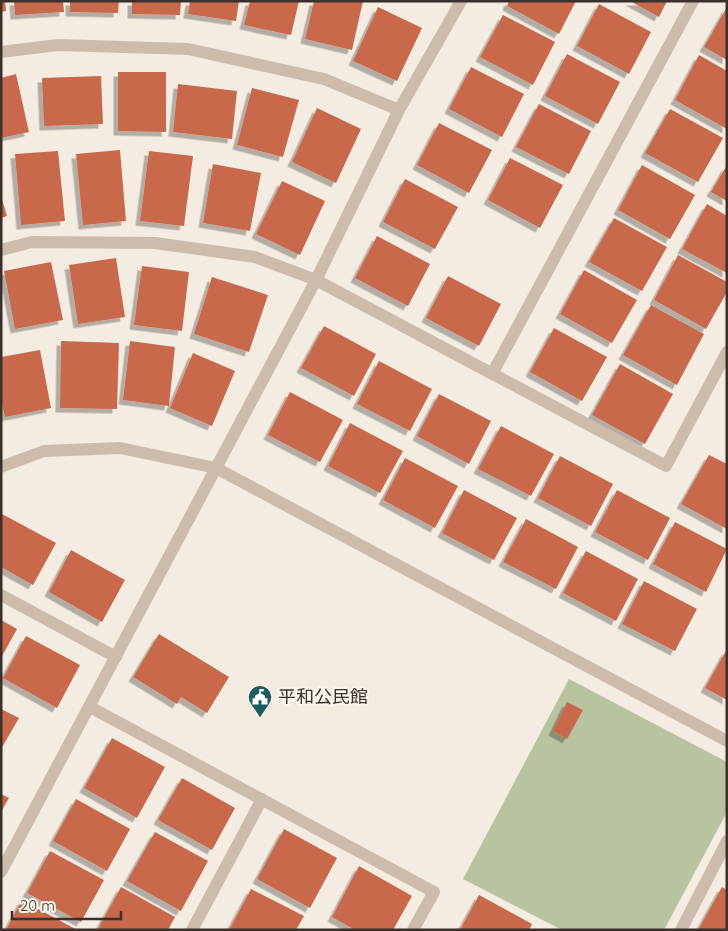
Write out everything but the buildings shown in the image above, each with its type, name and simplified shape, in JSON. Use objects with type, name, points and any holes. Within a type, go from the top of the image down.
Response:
[{"type":"street","points":[[1,872],[316,280],[399,110],[461,1]]},
{"type":"street","points":[[492,374],[693,1]]},
{"type":"street","points":[[1,52],[58,44],[188,49],[324,79],[399,110]]},
{"type":"street","points":[[1,250],[32,242],[155,243],[255,257],[316,280],[666,466],[727,352]]},
{"type":"street","points":[[1,467],[44,451],[120,448],[216,468],[727,741]]},
{"type":"street","points":[[1,595],[116,657]]},
{"type":"street","points":[[90,707],[434,892],[413,930]]},
{"type":"street","points":[[192,930],[262,799]]},
{"type":"street","points":[[681,930],[727,841]]},
{"type":"green space","points":[[569,679],[727,762],[727,812],[664,930],[562,930],[463,879]]},
{"type":"place","name":"平和公民館","points":[[260,718]]}]
